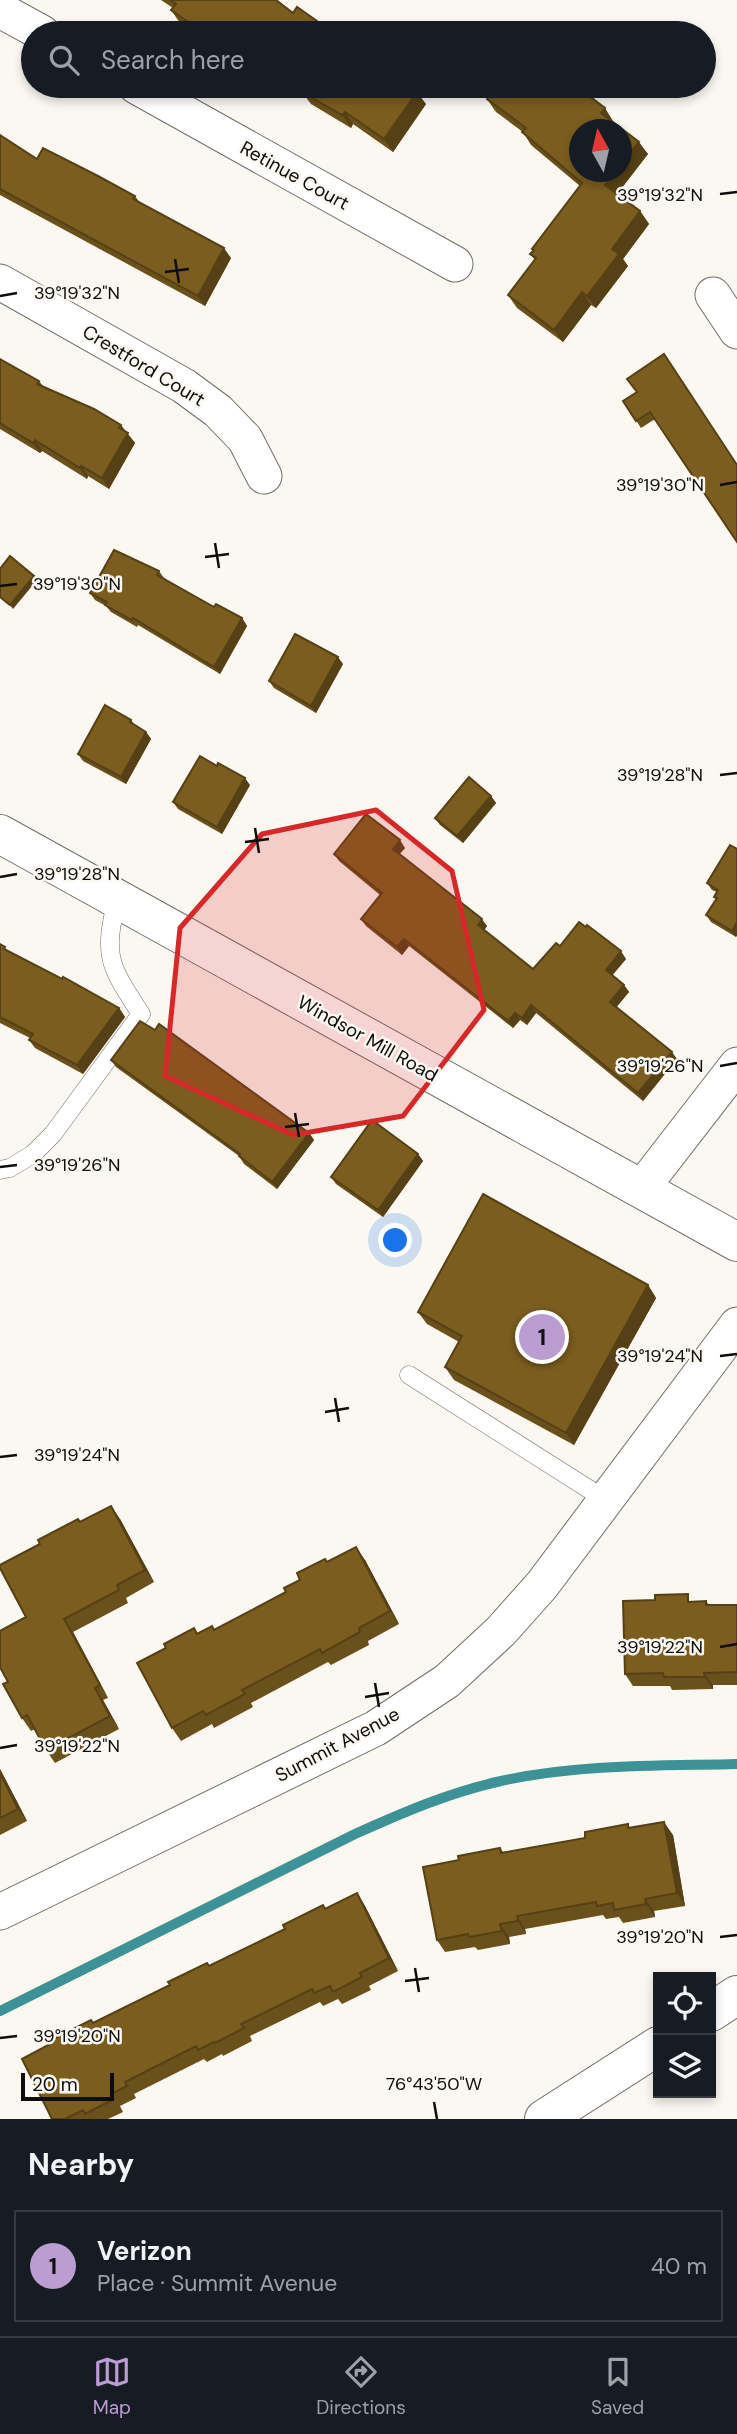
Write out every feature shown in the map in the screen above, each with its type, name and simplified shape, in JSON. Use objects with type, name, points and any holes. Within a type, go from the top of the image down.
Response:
[{"type":"main road","name":"Windsor Mill Road","points":[[0,834],[737,1242]]},
{"type":"main road","points":[[716,2009],[737,1994]]},
{"type":"main road","points":[[544,2119],[653,2049]]},
{"type":"street","points":[[0,10],[21,22]]},
{"type":"street","name":"Retinue Court","points":[[158,98],[455,264]]},
{"type":"street","name":"Crestford Court","points":[[0,282],[184,386],[218,411],[245,439],[264,476]]},
{"type":"street","points":[[713,295],[737,331]]},
{"type":"street","points":[[641,1189],[737,1065]]},
{"type":"street","name":"Summit Avenue","points":[[0,1912],[376,1728],[447,1681],[501,1631],[542,1585],[737,1325]]},
{"type":"lane","points":[[0,1170],[10,1168],[33,1154],[53,1134],[141,1014],[119,980],[109,954],[108,935],[117,898]]},
{"type":"lane","points":[[409,1374],[606,1500]]},
{"type":"highlighted area","points":[[376,810],[452,871],[484,1010],[403,1116],[293,1135],[165,1076],[180,928],[262,834]]},
{"type":"building","points":[[170,0],[276,0],[293,13],[297,7],[317,21],[187,21],[171,10],[176,4]]},
{"type":"building","points":[[312,98],[413,98],[384,139],[345,112],[342,115]]},
{"type":"building","points":[[592,98],[605,108],[601,113],[609,119],[569,119],[569,172],[522,132],[526,128],[487,99]]},
{"type":"building","points":[[0,135],[37,159],[43,148],[135,196],[133,199],[224,248],[198,296],[0,189]]},
{"type":"building","points":[[632,137],[639,142],[632,151]]},
{"type":"building","points":[[608,182],[605,185],[640,211],[612,249],[619,254],[587,296],[582,292],[554,330],[508,295],[536,258],[530,254],[534,250],[532,249],[582,183]]},
{"type":"building","points":[[664,354],[737,465],[737,542],[650,412],[636,421],[623,401],[637,392],[627,379]]},
{"type":"building","points":[[0,359],[39,381],[37,384],[94,409],[121,425],[119,428],[128,433],[102,478],[0,423]]},
{"type":"building","points":[[114,550],[159,571],[157,575],[214,607],[216,604],[242,618],[214,667],[133,618],[132,620],[105,605],[107,602],[90,593]]},
{"type":"building","points":[[10,556],[34,576],[10,605],[0,597],[0,569]]},
{"type":"building","points":[[295,634],[338,657],[311,706],[269,681]]},
{"type":"building","points":[[105,705],[146,732],[121,777],[78,754]]},
{"type":"building","points":[[200,756],[245,778],[217,827],[173,802]]},
{"type":"building","points":[[469,777],[491,796],[457,836],[435,818]]},
{"type":"building","points":[[366,814],[400,840],[393,849],[482,919],[478,925],[533,969],[556,943],[560,946],[579,922],[621,951],[606,970],[624,985],[610,1002],[672,1052],[638,1093],[531,1005],[522,1018],[515,1013],[508,1021],[404,939],[397,947],[361,919],[382,893],[334,854]]},
{"type":"building","points":[[730,845],[737,849],[737,922],[732,931],[706,915],[717,898],[714,897],[718,890],[707,883]]},
{"type":"building","points":[[0,944],[4,949],[119,1008],[77,1065],[29,1040],[33,1034],[0,1017]]},
{"type":"building","points":[[140,1021],[155,1030],[159,1024],[309,1133],[272,1182],[239,1156],[240,1154],[111,1060]]},
{"type":"building","points":[[372,1120],[418,1154],[378,1210],[331,1177]]},
{"type":"building","points":[[483,1194],[648,1285],[566,1433],[445,1367],[462,1336],[418,1312]]},
{"type":"building","points":[[111,1506],[145,1570],[117,1585],[119,1590],[64,1619],[100,1685],[95,1688],[110,1716],[46,1750],[27,1715],[22,1718],[3,1684],[8,1682],[0,1667],[0,1631],[26,1617],[0,1565],[40,1544],[38,1540],[78,1519],[80,1522]]},
{"type":"building","points":[[356,1547],[390,1611],[359,1628],[360,1632],[322,1653],[320,1649],[242,1690],[245,1694],[206,1715],[203,1711],[172,1728],[137,1663],[166,1648],[164,1644],[194,1628],[197,1634],[212,1626],[214,1630],[286,1592],[284,1588],[300,1580],[297,1573]]},
{"type":"building","points":[[688,1594],[688,1602],[737,1605],[737,1672],[704,1673],[705,1677],[664,1677],[663,1673],[625,1674],[623,1601],[655,1600],[655,1595]]},
{"type":"building","points":[[0,1773],[18,1809],[0,1818]]},
{"type":"building","points":[[664,1822],[677,1893],[645,1899],[646,1904],[614,1910],[613,1903],[597,1906],[596,1902],[517,1916],[518,1921],[500,1924],[502,1931],[437,1940],[423,1867],[459,1860],[458,1856],[500,1848],[501,1853],[585,1838],[585,1832],[628,1824],[628,1828]]},
{"type":"building","points":[[357,1893],[389,1958],[360,1973],[362,1977],[333,1992],[330,1986],[314,1993],[312,1989],[241,2024],[244,2028],[215,2043],[198,2050],[196,2046],[125,2082],[127,2086],[111,2094],[114,2099],[85,2114],[83,2110],[65,2119],[52,2119],[22,2059],[54,2042],[53,2039],[91,2020],[93,2023],[170,1985],[168,1982],[207,1963],[209,1966],[285,1929],[283,1925],[323,1905],[325,1909]]},
{"type":"waterway","points":[[0,2011],[355,1834],[445,1797],[501,1781],[559,1771],[737,1764]]},
{"type":"place","name":"Verizon","points":[[542,1337]]}]
